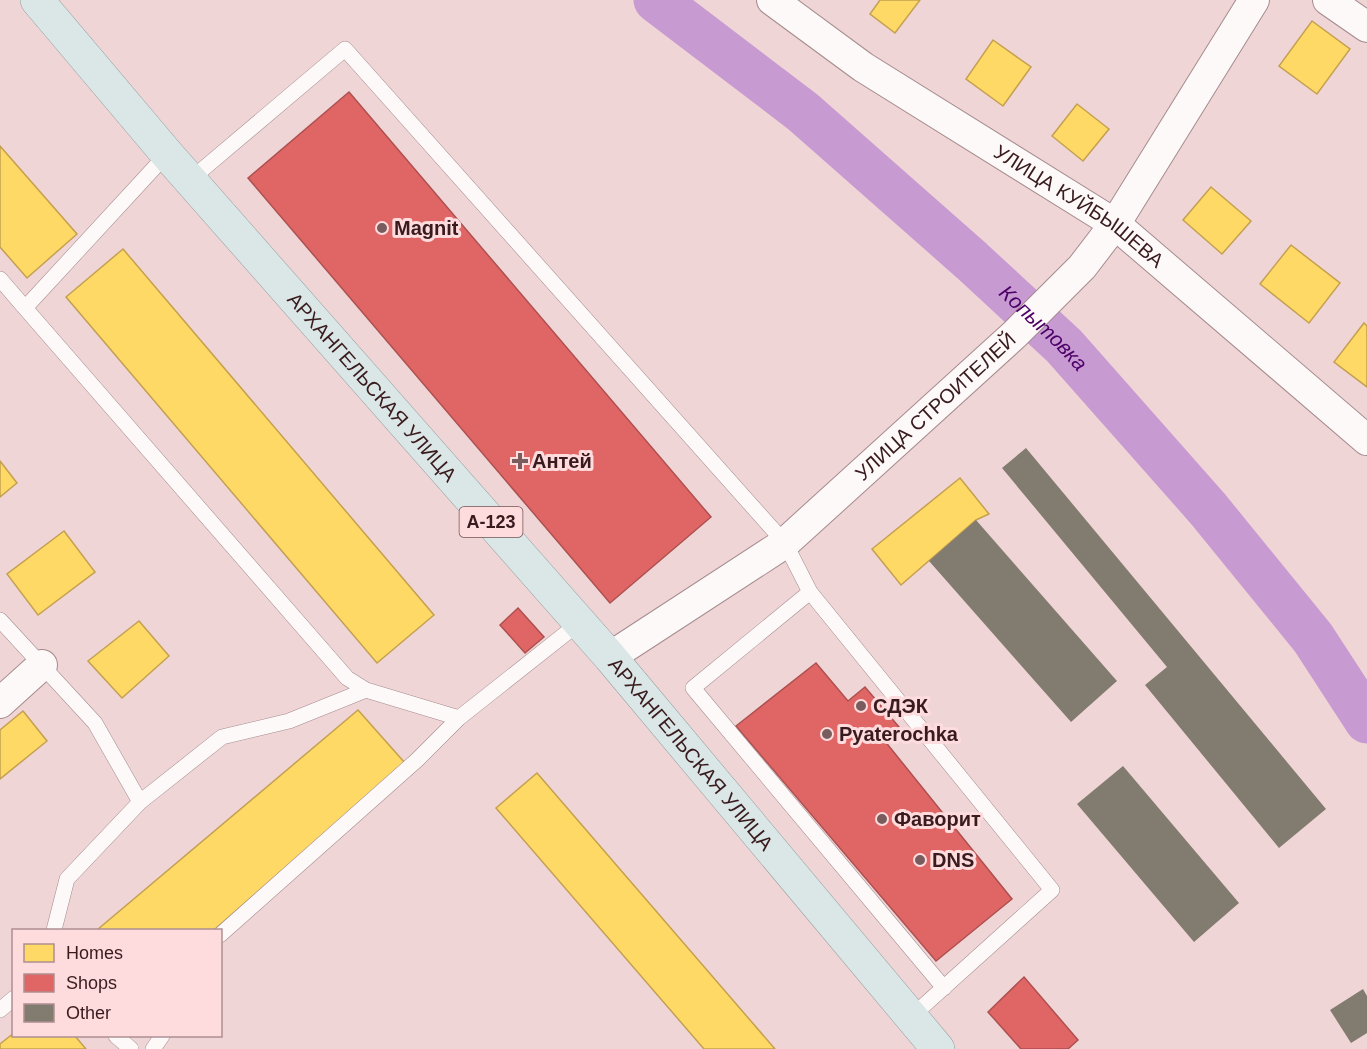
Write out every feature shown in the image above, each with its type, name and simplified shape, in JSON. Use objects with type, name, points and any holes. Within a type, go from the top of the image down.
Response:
[{"type":"main road","name":"АРХАНГЕЛЬСКАЯ УЛИЦА","points":[[37,0],[167,154],[610,657],[938,1049]]},
{"type":"street","name":"УЛИЦА КУЙБЫШЕВА","points":[[772,0],[863,67],[1115,224],[1367,440]]},
{"type":"street","name":"УЛИЦА СТРОИТЕЛЕЙ","points":[[610,657],[785,543],[1015,334],[1082,267],[1115,224],[1254,0]]},
{"type":"street","points":[[1328,0],[1367,27]]},
{"type":"street","points":[[0,704],[42,665]]},
{"type":"lane","points":[[190,180],[345,49],[785,543],[810,592],[1052,890],[911,1017]]},
{"type":"lane","points":[[25,308],[167,154]]},
{"type":"lane","points":[[0,279],[347,678],[366,690],[459,718]]},
{"type":"lane","points":[[810,592],[693,688],[944,988]]},
{"type":"lane","points":[[0,620],[95,723],[140,802]]},
{"type":"lane","points":[[222,933],[417,760],[459,718],[579,623]]},
{"type":"lane","points":[[54,929],[68,879],[140,802],[222,737],[289,721],[366,690]]},
{"type":"lane","points":[[0,1010],[12,1000]]},
{"type":"lane","points":[[118,1037],[131,1049]]},
{"type":"building: Homes","points":[[880,0],[920,0],[895,33],[870,14]]},
{"type":"building: Homes","points":[[1312,21],[1350,49],[1317,94],[1279,66]]},
{"type":"building: Homes","points":[[993,40],[1031,67],[1003,106],[966,79]]},
{"type":"building: Homes","points":[[1077,104],[1109,129],[1083,161],[1052,136]]},
{"type":"building: Homes","points":[[0,146],[77,234],[27,278],[0,247]]},
{"type":"building: Homes","points":[[1211,187],[1251,221],[1222,254],[1183,220]]},
{"type":"building: Homes","points":[[1291,245],[1340,283],[1309,323],[1260,284]]},
{"type":"building: Homes","points":[[123,249],[434,615],[377,663],[66,297]]},
{"type":"building: Homes","points":[[1364,323],[1367,326],[1367,387],[1334,362]]},
{"type":"building: Homes","points":[[0,461],[17,483],[0,497]]},
{"type":"building: Homes","points":[[960,478],[989,514],[976,520],[901,585],[872,549]]},
{"type":"building: Homes","points":[[64,531],[95,572],[38,615],[7,574]]},
{"type":"building: Homes","points":[[139,621],[169,656],[122,698],[88,661]]},
{"type":"building: Homes","points":[[358,710],[405,763],[215,929],[98,929]]},
{"type":"building: Homes","points":[[23,711],[47,741],[0,779],[0,730]]},
{"type":"building: Homes","points":[[537,773],[775,1049],[704,1049],[496,808]]},
{"type":"building: Homes","points":[[12,1035],[12,1037],[76,1037],[86,1049],[0,1049],[0,1044]]},
{"type":"building: Shops","points":[[349,92],[711,517],[610,603],[248,178]]},
{"type":"building: Shops","points":[[518,608],[544,637],[525,653],[500,625]]},
{"type":"building: Shops","name":"Фаворит","points":[[816,663],[848,701],[865,687],[899,727],[884,740],[1012,899],[936,961],[736,726]]},
{"type":"building: Shops","points":[[1024,977],[1078,1040],[1068,1049],[1021,1049],[988,1012]]},
{"type":"building: Other","points":[[1026,448],[1326,809],[1279,848],[1145,685],[1167,667],[1002,468]]},
{"type":"building: Other","points":[[976,520],[1117,681],[1071,722],[929,561]]},
{"type":"building: Other","points":[[1123,766],[1239,903],[1194,942],[1077,804]]},
{"type":"building: Other","points":[[1363,989],[1367,996],[1367,1033],[1351,1043],[1330,1010]]},
{"type":"waterway","name":"Копытовка","points":[[656,0],[803,112],[972,261],[1064,346],[1208,509],[1313,638],[1367,721]]},
{"type":"place","name":"Magnit","points":[[382,228]]},
{"type":"place","name":"Антей","points":[[520,461]]},
{"type":"place","name":"СДЭК","points":[[861,706]]},
{"type":"place","name":"Pyaterochka","points":[[827,734]]},
{"type":"place","name":"Фаворит","points":[[882,819]]},
{"type":"place","name":"DNS","points":[[920,860]]}]
